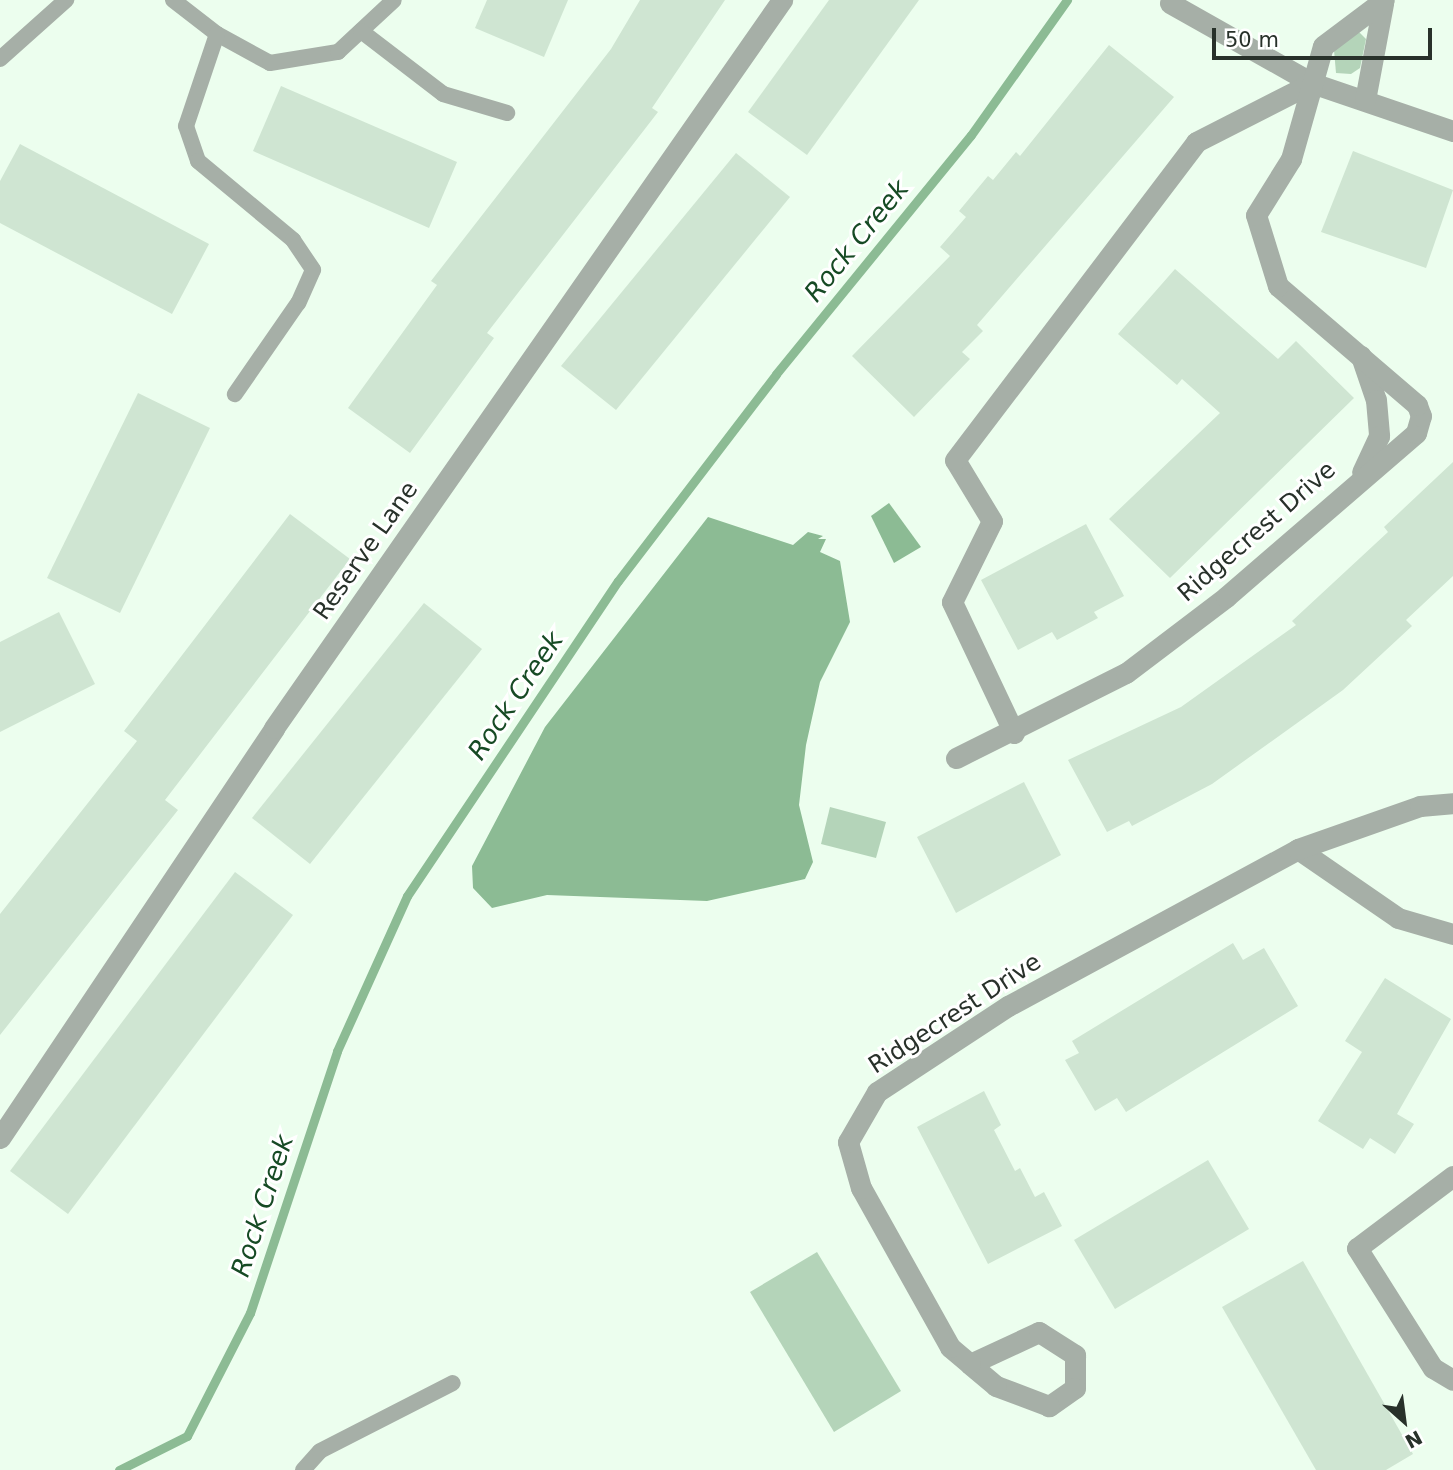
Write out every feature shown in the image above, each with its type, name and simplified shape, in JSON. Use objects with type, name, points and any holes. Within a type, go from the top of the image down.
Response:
[{"type":"street","name":"Reserve Lane","points":[[0,1138],[274,728],[782,0]]},
{"type":"street","points":[[1358,480],[1416,432],[1421,415],[1359,352],[1278,286],[1256,215],[1291,159],[1323,46],[1384,2]]},
{"type":"street","points":[[1365,100],[1384,2]]},
{"type":"street","points":[[1170,3],[1312,83],[1453,131]]},
{"type":"street","points":[[1014,733],[952,602],[992,521],[955,460],[1196,142],[1312,83]]},
{"type":"street","name":"Ridgecrest Drive","points":[[956,758],[1014,733],[1126,673],[1226,597],[1358,480],[1379,436],[1376,400],[1359,352]]},
{"type":"street","name":"Ridgecrest Drive","points":[[970,1364],[1039,1332],[1075,1355],[1075,1388],[1049,1406],[996,1386],[970,1364],[950,1347],[861,1188],[848,1142],[877,1092],[1007,1006],[1298,849],[1420,806],[1453,803]]},
{"type":"street","points":[[1298,849],[1398,918],[1453,934]]},
{"type":"street","points":[[1453,1176],[1357,1248],[1433,1368],[1453,1380]]},
{"type":"lane","points":[[0,59],[66,0]]},
{"type":"lane","points":[[173,0],[217,34],[270,63],[338,52],[394,0]]},
{"type":"lane","points":[[361,31],[443,94],[507,113]]},
{"type":"lane","points":[[217,34],[186,126],[198,161],[293,240],[313,270],[298,303],[235,394]]},
{"type":"lane","points":[[303,1470],[320,1451],[453,1383]]},
{"type":"shaded area","points":[[1359,32],[1366,39],[1360,68],[1351,74],[1336,73],[1334,50]]},
{"type":"shaded area","points":[[889,503],[921,547],[894,563],[871,516]]},
{"type":"shaded area","points":[[708,517],[793,545],[808,532],[823,536],[818,539],[826,539],[820,552],[840,561],[850,622],[820,682],[806,745],[799,805],[813,862],[805,879],[707,901],[547,895],[492,908],[473,888],[472,866],[545,727]]},
{"type":"shaded area","points":[[830,807],[886,822],[876,858],[821,844]]},
{"type":"shaded area","points":[[817,1252],[901,1391],[834,1432],[750,1292]]},
{"type":"building","points":[[487,0],[568,0],[544,57],[475,28]]},
{"type":"building","points":[[640,0],[725,0],[652,108],[658,112],[487,333],[494,338],[410,453],[348,408],[437,285],[431,281],[611,49]]},
{"type":"building","points":[[829,0],[919,0],[807,155],[748,112]]},
{"type":"building","points":[[1109,45],[1174,97],[977,325],[983,331],[962,352],[970,359],[914,417],[852,356],[950,256],[940,247],[966,217],[959,211],[988,176],[993,180],[1016,152],[1020,156]]},
{"type":"building","points":[[281,86],[457,162],[429,228],[253,151]]},
{"type":"building","points":[[20,144],[209,244],[172,314],[0,223],[0,181]]},
{"type":"building","points":[[1353,151],[1453,190],[1426,268],[1321,232]]},
{"type":"building","points":[[736,153],[790,197],[616,410],[561,366]]},
{"type":"building","points":[[1175,269],[1278,359],[1296,341],[1354,398],[1170,578],[1109,519],[1220,413],[1182,379],[1177,385],[1118,334]]},
{"type":"building","points":[[138,393],[210,428],[120,613],[47,578]]},
{"type":"building","points":[[1453,462],[1453,576],[1406,620],[1412,626],[1343,690],[1212,784],[1132,826],[1129,821],[1107,832],[1068,760],[1181,707],[1296,625],[1292,621],[1388,532],[1384,527]]},
{"type":"building","points":[[290,514],[350,559],[165,800],[178,810],[0,1035],[0,914],[137,741],[124,731]]},
{"type":"building","points":[[1086,524],[1124,596],[1094,612],[1098,618],[1057,640],[1052,632],[1018,650],[981,580]]},
{"type":"building","points":[[424,603],[482,649],[310,864],[252,818]]},
{"type":"building","points":[[59,612],[95,684],[0,732],[0,642]]},
{"type":"building","points":[[1024,782],[1061,855],[956,913],[917,837]]},
{"type":"building","points":[[235,872],[293,915],[68,1214],[10,1171]]},
{"type":"building","points":[[1233,943],[1243,960],[1264,948],[1298,1006],[1126,1112],[1117,1098],[1095,1111],[1065,1060],[1079,1053],[1072,1041]]},
{"type":"building","points":[[1385,978],[1451,1019],[1397,1114],[1414,1124],[1395,1154],[1370,1138],[1363,1149],[1318,1121],[1362,1052],[1345,1041]]},
{"type":"building","points":[[984,1091],[1001,1125],[994,1130],[1015,1171],[1020,1168],[1035,1197],[1044,1192],[1062,1226],[988,1264],[917,1127]]},
{"type":"building","points":[[1208,1160],[1249,1229],[1115,1309],[1074,1240]]},
{"type":"building","points":[[1303,1261],[1413,1454],[1386,1470],[1316,1470],[1222,1307]]},
{"type":"waterway","name":"Rock Creek","points":[[119,1470],[187,1436],[250,1313],[337,1051],[407,896],[618,581],[776,374],[971,135],[1067,0]]}]
